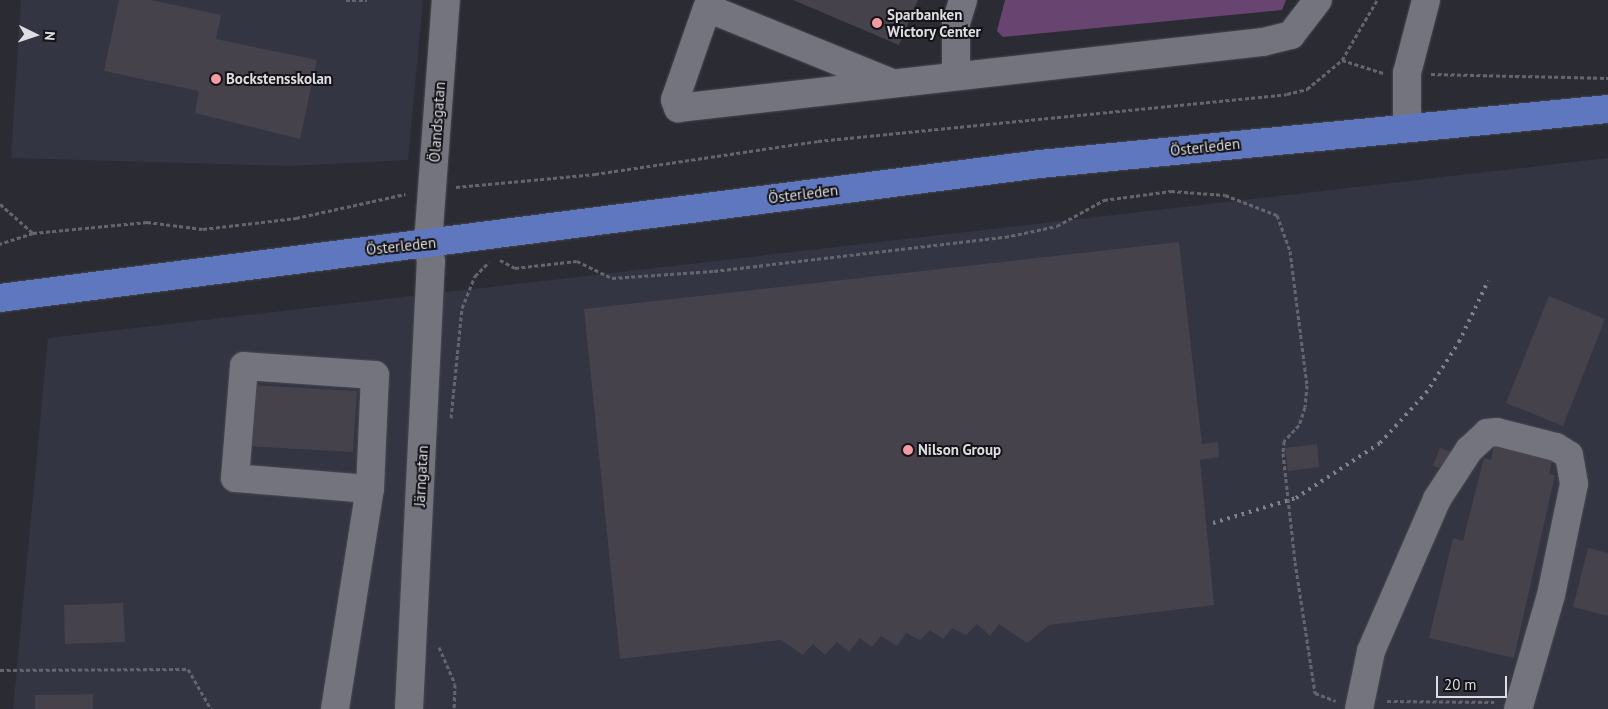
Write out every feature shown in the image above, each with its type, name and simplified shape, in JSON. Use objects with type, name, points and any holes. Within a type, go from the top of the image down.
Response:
[{"type":"main road","name":"Österleden","points":[[0,298],[1040,164],[1407,126],[1608,109]]},
{"type":"street","name":"Ölandsgatan","points":[[428,243],[446,0]]},
{"type":"street","points":[[956,73],[956,23],[963,0]]},
{"type":"street","points":[[887,82],[707,8],[675,100],[678,108],[887,82],[956,73],[1279,39],[1303,24],[1318,0]]},
{"type":"street","points":[[1407,126],[1407,73],[1426,0]]},
{"type":"street","name":"Järngatan","points":[[409,709],[431,262],[428,243]]},
{"type":"street","points":[[335,709],[370,489],[375,375],[244,366],[235,478],[370,489]]},
{"type":"street","points":[[1359,705],[1371,651],[1437,499],[1469,450],[1487,433],[1497,432],[1556,447],[1569,455],[1574,484],[1551,595],[1517,706]]},
{"type":"path","points":[[346,0],[366,0]]},
{"type":"path","points":[[0,244],[33,233],[147,222],[202,229],[233,226],[296,218],[432,190],[595,174],[818,141],[1286,94],[1307,89],[1342,60],[1377,0]]},
{"type":"path","points":[[1342,60],[1375,73],[1608,78]]},
{"type":"path","points":[[451,424],[462,308],[475,276],[493,260],[515,268],[577,261],[612,278],[630,278],[1005,237],[1058,226],[1104,200],[1171,192],[1225,195],[1277,215],[1283,223],[1307,385],[1306,407],[1299,425],[1284,441],[1283,453],[1306,656],[1315,693],[1328,701],[1359,705],[1517,706]]},
{"type":"path","points":[[0,204],[33,233]]},
{"type":"path","points":[[439,639],[444,664],[455,684],[454,709]]},
{"type":"path","points":[[0,670],[188,669],[211,709]]},
{"type":"shaded area","name":"Bockstensskolan","points":[[21,0],[423,0],[408,160],[289,166],[11,158]]},
{"type":"shaded area","points":[[1005,0],[1286,0],[1282,10],[1003,37],[997,31]]},
{"type":"shaded area","points":[[1608,158],[1608,709],[13,709],[48,338]]},
{"type":"building","points":[[119,0],[151,0],[221,15],[216,39],[317,60],[300,139],[195,113],[199,91],[104,71]]},
{"type":"building","name":"Sparbanken Wictory Center","points":[[793,0],[918,0],[899,45]]},
{"type":"building","name":"Nilson Group","points":[[1179,242],[1202,444],[1218,442],[1219,457],[1200,460],[1214,605],[1049,625],[1027,643],[999,624],[990,636],[977,624],[966,635],[952,628],[943,639],[930,630],[920,640],[906,633],[897,646],[881,636],[872,647],[860,638],[849,652],[837,642],[825,655],[813,644],[803,655],[781,640],[620,659],[584,309]]},
{"type":"building","points":[[1549,296],[1605,319],[1563,426],[1506,403]]},
{"type":"building","points":[[250,385],[357,391],[353,452],[246,446]]},
{"type":"building","points":[[1496,436],[1555,450],[1549,474],[1555,475],[1514,658],[1429,638],[1453,538],[1463,541],[1484,458],[1491,460]]},
{"type":"building","points":[[1317,444],[1319,467],[1288,471],[1285,448]]},
{"type":"building","points":[[1440,448],[1455,453],[1448,471],[1433,466]]},
{"type":"building","points":[[1588,548],[1608,553],[1608,616],[1573,607]]},
{"type":"building","points":[[123,603],[125,642],[65,644],[64,605]]},
{"type":"building","points":[[93,694],[93,709],[35,709],[35,695]]},
{"type":"railway","points":[[1213,523],[1296,498],[1380,443],[1426,393],[1459,342],[1488,281]]},
{"type":"place","name":"Sparbanken Wictory Center","points":[[877,23]]},
{"type":"place","name":"Bockstensskolan","points":[[216,79]]},
{"type":"place","name":"Nilson Group","points":[[908,450]]}]
